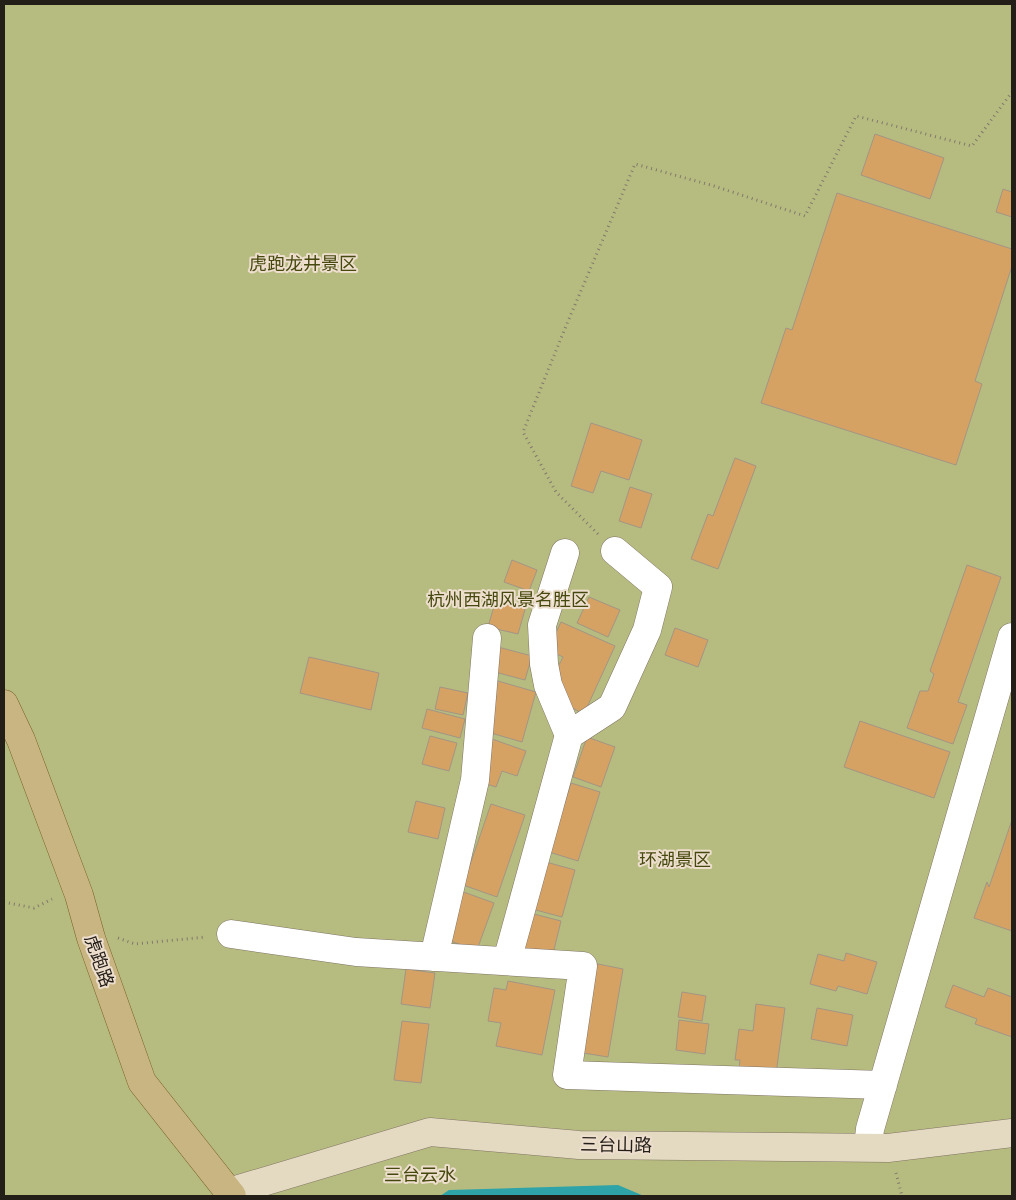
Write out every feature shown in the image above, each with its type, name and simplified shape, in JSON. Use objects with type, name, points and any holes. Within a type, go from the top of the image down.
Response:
[{"type":"main road","name":"虎跑路","points":[[4,704],[21,740],[74,882],[87,926],[142,1082],[231,1194]]},
{"type":"street","points":[[569,735],[612,707],[647,630],[658,587],[616,551]]},
{"type":"street","points":[[507,961],[569,735],[548,685],[544,664],[542,625],[565,553]]},
{"type":"street","points":[[868,1148],[870,1129],[1012,637]]},
{"type":"street","points":[[434,957],[475,780],[487,638]]},
{"type":"street","points":[[231,934],[356,952],[583,966],[567,1075],[883,1085]]},
{"type":"street","name":"三台山路","points":[[231,1194],[430,1132],[579,1144],[868,1148],[888,1148],[1012,1132]]},
{"type":"path","points":[[616,551],[556,492],[523,432],[635,164],[714,186],[805,216],[856,116],[972,146],[1012,92]]},
{"type":"path","points":[[4,902],[34,908],[53,898],[57,882],[74,882]]},
{"type":"path","points":[[87,926],[135,944],[231,934]]},
{"type":"green space","name":"环湖景区","points":[[4,4],[1012,4],[1012,1196],[4,1196]]},
{"type":"water","points":[[618,1185],[644,1196],[440,1196],[449,1190]]},
{"type":"building","points":[[875,134],[944,158],[930,199],[861,175]]},
{"type":"building","points":[[1003,189],[1012,192],[1012,217],[996,212]]},
{"type":"building","points":[[837,193],[1012,249],[1012,266],[975,381],[982,384],[956,465],[761,403],[786,328],[792,330]]},
{"type":"building","points":[[591,423],[642,440],[629,480],[601,471],[593,493],[571,486]]},
{"type":"building","points":[[735,458],[756,466],[718,569],[691,559],[708,514],[713,516]]},
{"type":"building","points":[[630,487],[652,494],[641,528],[619,521]]},
{"type":"building","points":[[512,560],[537,570],[529,591],[504,582]]},
{"type":"building","points":[[967,565],[1001,577],[958,702],[967,705],[953,744],[907,728],[920,691],[928,691],[934,674],[930,671]]},
{"type":"building","points":[[589,597],[620,610],[608,637],[577,623]]},
{"type":"building","points":[[496,599],[526,606],[518,634],[488,627]]},
{"type":"building","points":[[561,622],[615,646],[584,714],[557,700],[550,683],[563,657],[548,650]]},
{"type":"building","points":[[675,628],[708,640],[698,667],[665,655]]},
{"type":"building","points":[[498,647],[532,656],[525,680],[491,671]]},
{"type":"building","points":[[309,657],[379,673],[371,710],[300,693]]},
{"type":"building","points":[[498,681],[536,692],[522,742],[484,731]]},
{"type":"building","points":[[440,687],[468,693],[463,715],[435,709]]},
{"type":"building","points":[[427,709],[465,719],[460,738],[422,728]]},
{"type":"building","points":[[860,721],[950,752],[934,798],[844,767]]},
{"type":"building","points":[[430,736],[457,743],[449,771],[422,764]]},
{"type":"building","points":[[587,737],[615,747],[601,787],[573,777]]},
{"type":"building","points":[[492,739],[526,751],[517,776],[502,771],[496,787],[477,781]]},
{"type":"building","points":[[571,783],[600,792],[578,861],[549,852]]},
{"type":"building","points":[[416,801],[445,808],[438,839],[408,832]]},
{"type":"building","points":[[491,804],[525,815],[497,897],[463,885]]},
{"type":"building","points":[[1012,820],[1012,931],[974,918],[987,882],[989,887]]},
{"type":"building","points":[[546,862],[575,870],[562,917],[532,909]]},
{"type":"building","points":[[458,890],[494,903],[477,950],[444,939]]},
{"type":"building","points":[[530,913],[561,921],[552,958],[521,950]]},
{"type":"building","points":[[846,953],[877,962],[867,994],[838,986],[836,991],[810,984],[818,954],[844,961]]},
{"type":"building","points":[[593,963],[623,969],[608,1057],[577,1052]]},
{"type":"building","points":[[406,969],[435,973],[430,1008],[401,1004]]},
{"type":"building","points":[[508,981],[555,990],[542,1055],[496,1046],[501,1023],[488,1021],[494,988],[506,990]]},
{"type":"building","points":[[953,985],[984,997],[988,988],[1012,997],[1012,1037],[975,1024],[977,1019],[945,1007]]},
{"type":"building","points":[[682,992],[706,996],[702,1021],[678,1017]]},
{"type":"building","points":[[756,1004],[785,1008],[776,1074],[739,1069],[740,1060],[735,1060],[739,1029],[753,1031]]},
{"type":"building","points":[[817,1008],[853,1015],[847,1046],[811,1039]]},
{"type":"building","points":[[679,1020],[709,1024],[705,1054],[676,1050]]},
{"type":"building","points":[[402,1021],[429,1024],[421,1083],[394,1080]]},
{"type":"park label","name":"虎跑龙井景区","points":[[303,264]]},
{"type":"park label","name":"杭州西湖风景名胜区","points":[[508,600]]},
{"type":"park label","name":"三台云水","points":[[420,1175]]}]
